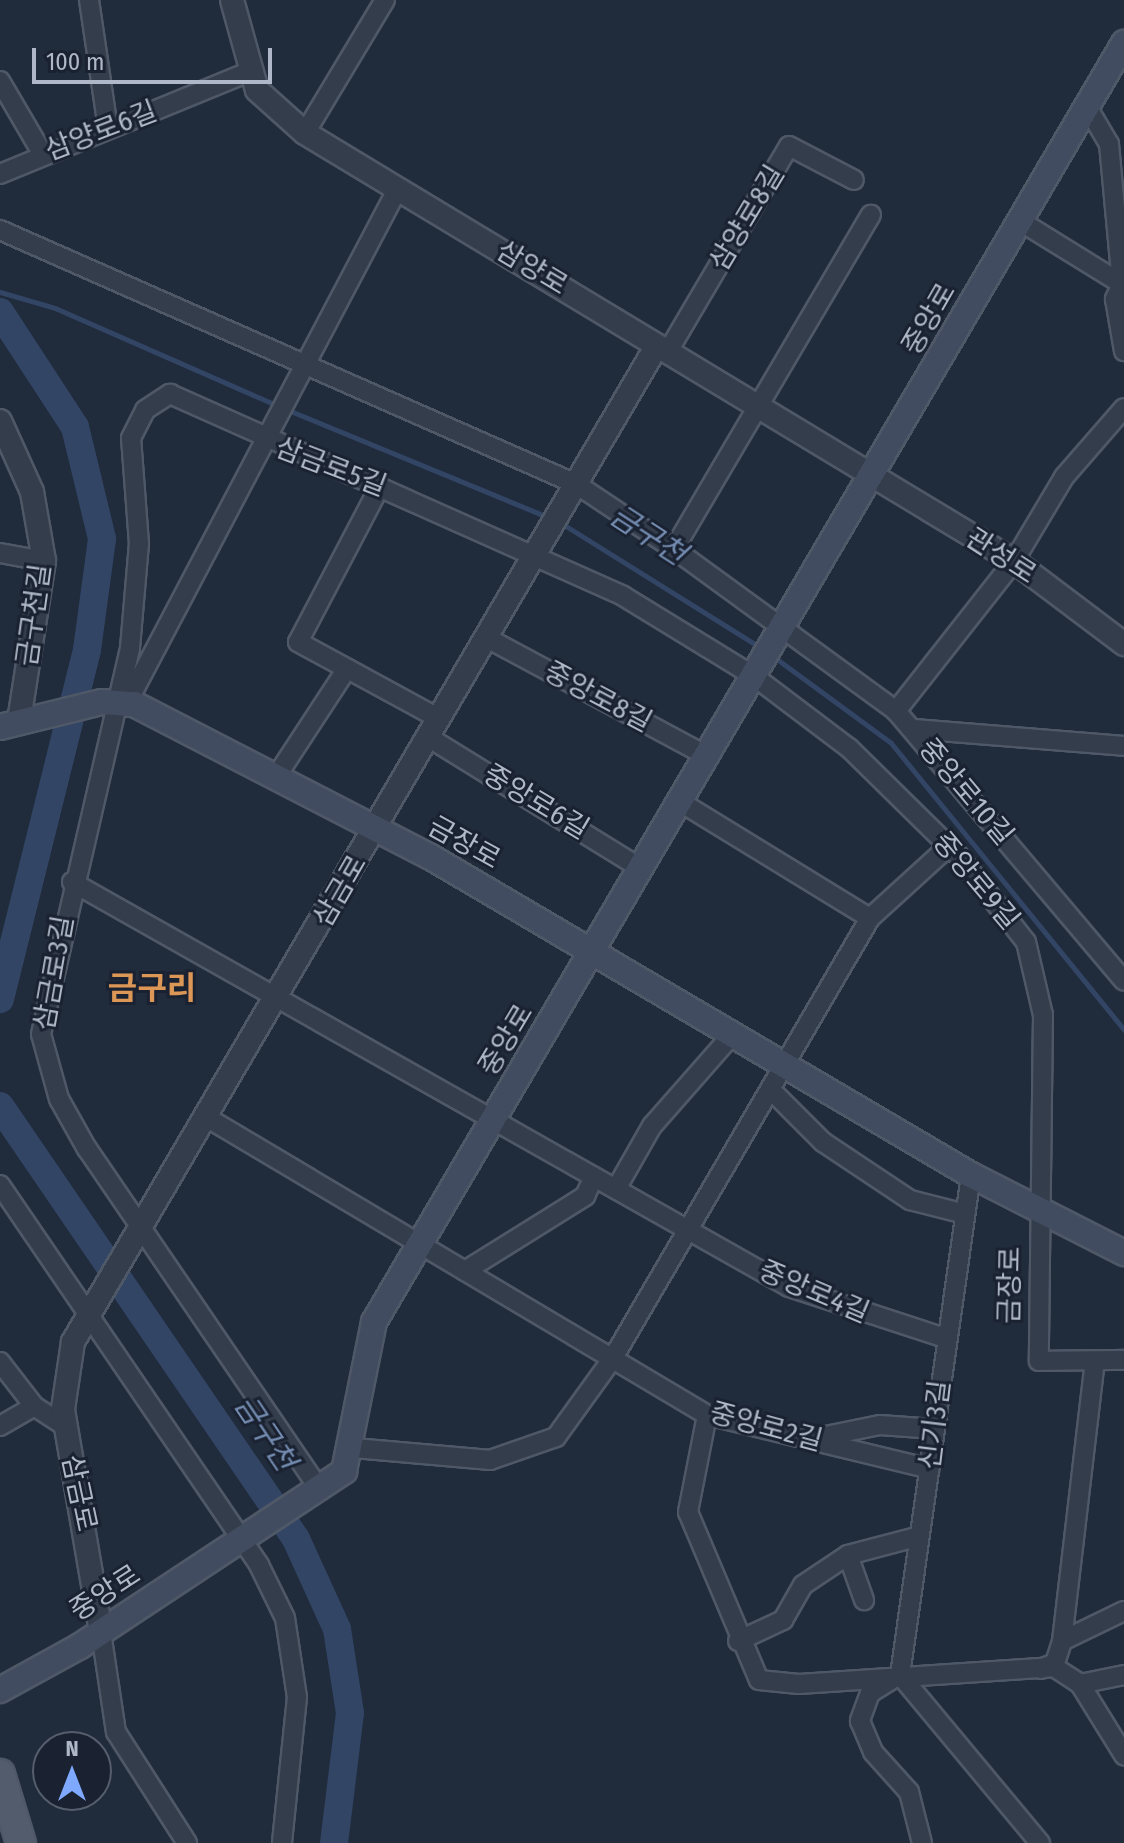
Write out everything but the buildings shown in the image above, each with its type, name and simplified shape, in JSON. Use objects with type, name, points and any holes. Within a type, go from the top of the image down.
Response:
[{"type":"main road","name":"중앙로","points":[[0,1690],[101,1632],[314,1494],[344,1471],[354,1448],[361,1361],[420,1245],[786,626],[1124,43]]},
{"type":"main road","points":[[17,722],[116,702]]},
{"type":"main road","name":"금장로","points":[[116,702],[276,777],[375,828],[593,951],[784,1067],[971,1175],[1124,1253]]},
{"type":"main road","points":[[0,1774],[21,1843]]},
{"type":"street","points":[[89,0],[108,129]]},
{"type":"street","name":"삼양로","points":[[232,0],[249,72],[276,113],[397,190],[758,406],[872,478]]},
{"type":"street","points":[[305,133],[385,0]]},
{"type":"street","name":"삼양로6길","points":[[0,174],[42,153],[249,72]]},
{"type":"street","points":[[0,81],[42,153]]},
{"type":"street","points":[[1086,105],[1109,144],[1122,284],[1115,299],[1124,351]]},
{"type":"street","name":"삼양로8길","points":[[662,350],[789,146],[854,180]]},
{"type":"street","points":[[116,702],[138,580],[128,455],[137,424],[170,394],[267,436],[297,372],[397,190]]},
{"type":"street","points":[[674,549],[871,215]]},
{"type":"street","points":[[1020,221],[1122,284]]},
{"type":"street","name":"중앙로10길","points":[[0,230],[297,372],[574,488],[674,549],[786,626],[896,711],[1124,981]]},
{"type":"street","points":[[574,488],[662,350]]},
{"type":"street","points":[[896,711],[1014,561],[1064,477],[1124,408]]},
{"type":"street","name":"금구천길","points":[[0,421],[32,492],[44,561],[17,722]]},
{"type":"street","name":"삼금로5길","points":[[116,702],[267,436],[380,486],[541,547]]},
{"type":"street","name":"관성로","points":[[872,478],[1014,561],[1124,644]]},
{"type":"street","name":"중앙로6길","points":[[380,486],[298,642],[434,728],[642,869]]},
{"type":"street","name":"삼금로","points":[[101,1632],[66,1427],[63,1375],[86,1311],[280,994],[574,488]]},
{"type":"street","points":[[541,547],[759,670]]},
{"type":"street","points":[[0,553],[44,561]]},
{"type":"street","name":"중앙로8길","points":[[487,638],[709,757]]},
{"type":"street","points":[[276,777],[346,670]]},
{"type":"street","name":"중앙로9길","points":[[759,670],[849,748],[949,846],[1026,942],[1033,971],[1046,1099],[1042,1211]]},
{"type":"street","name":"삼금로3길","points":[[116,702],[47,988],[43,1046],[59,1099],[134,1231],[314,1494]]},
{"type":"street","points":[[914,729],[1124,746]]},
{"type":"street","points":[[682,803],[870,918]]},
{"type":"street","points":[[354,1448],[445,1460],[526,1453],[573,1420],[690,1231],[870,918],[949,846]]},
{"type":"street","name":"중앙로4길","points":[[72,882],[280,994],[493,1120],[789,1287],[945,1338]]},
{"type":"street","points":[[1124,969],[1124,981]]},
{"type":"street","points":[[616,1189],[652,1126],[732,1035]]},
{"type":"street","points":[[771,1090],[823,1142],[910,1200],[965,1214]]},
{"type":"street","name":"중앙로2길","points":[[206,1117],[707,1415],[930,1469]]},
{"type":"street","name":"신기3길","points":[[900,1675],[930,1469],[945,1338],[971,1175]]},
{"type":"street","points":[[465,1271],[585,1196],[594,1177]]},
{"type":"street","points":[[0,1185],[259,1565],[295,1650],[296,1739],[282,1843]]},
{"type":"street","name":"금장로","points":[[1042,1211],[1039,1361],[1095,1362]]},
{"type":"street","points":[[1039,1670],[1055,1663],[1062,1641],[1095,1362],[1124,1360]]},
{"type":"street","points":[[0,1362],[34,1406],[66,1427]]},
{"type":"street","points":[[0,1426],[34,1406]]},
{"type":"street","points":[[707,1415],[688,1512],[738,1641],[759,1680],[799,1684],[1054,1667],[1080,1684],[1124,1755]]},
{"type":"street","points":[[809,1439],[880,1425],[935,1429]]},
{"type":"street","points":[[738,1641],[783,1620],[803,1585],[848,1555],[920,1536]]},
{"type":"street","points":[[848,1555],[864,1600]]},
{"type":"street","points":[[1062,1641],[1124,1611]]},
{"type":"street","points":[[101,1632],[116,1732],[187,1843]]},
{"type":"street","points":[[900,1675],[870,1693],[860,1721],[873,1752],[909,1792],[922,1843]]},
{"type":"street","points":[[900,1675],[1040,1843]]},
{"type":"street","points":[[1080,1684],[1124,1675]]},
{"type":"waterway","name":"금구천","points":[[0,292],[55,308],[278,406]]},
{"type":"waterway","name":"금구천","points":[[0,312],[75,427],[102,539],[87,650],[0,999]]},
{"type":"waterway","name":"금구천","points":[[288,410],[548,517]]},
{"type":"waterway","name":"금구천","points":[[561,523],[763,649]]},
{"type":"waterway","name":"금구천","points":[[774,657],[891,743],[1124,1030]]},
{"type":"waterway","name":"금구천","points":[[0,1106],[296,1539],[337,1629],[350,1713],[334,1843]]},
{"type":"district","name":"금구리","points":[[152,988]]}]
